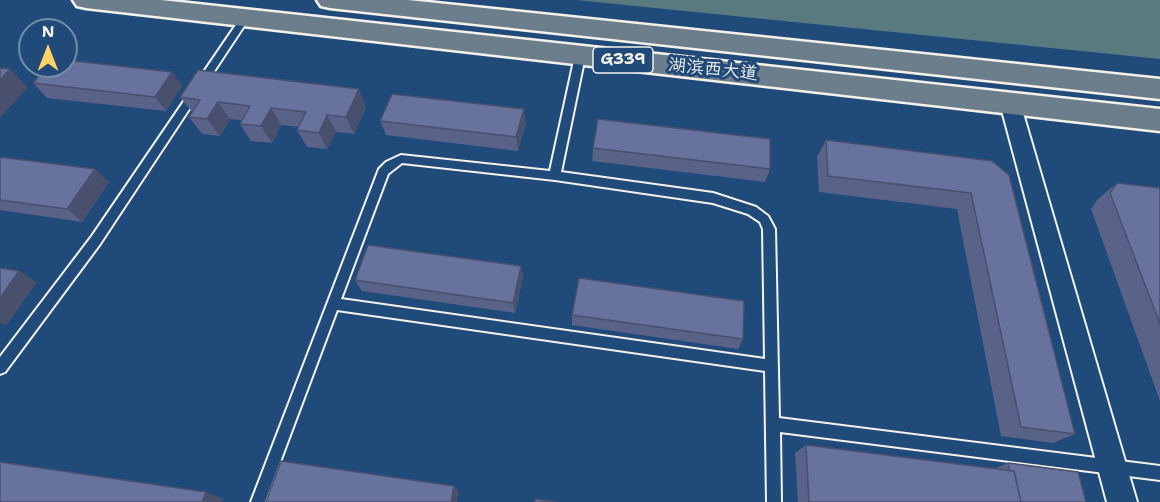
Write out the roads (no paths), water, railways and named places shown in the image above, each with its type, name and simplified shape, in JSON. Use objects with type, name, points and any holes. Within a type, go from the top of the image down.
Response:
[{"type":"highway","name":"湖滨西大道","points":[[86,0],[1160,120]]},
{"type":"highway","name":"湖滨西大道","points":[[330,0],[1160,89]]},
{"type":"street","points":[[1010,103],[1122,502]]},
{"type":"lane","points":[[0,368],[96,240],[245,18]]},
{"type":"lane","points":[[555,176],[580,56]]},
{"type":"lane","points":[[258,502],[383,172],[401,159],[555,176],[713,198],[752,210],[764,219],[769,230],[774,502]]},
{"type":"lane","points":[[333,304],[772,366]]},
{"type":"lane","points":[[772,424],[1160,473]]}]
